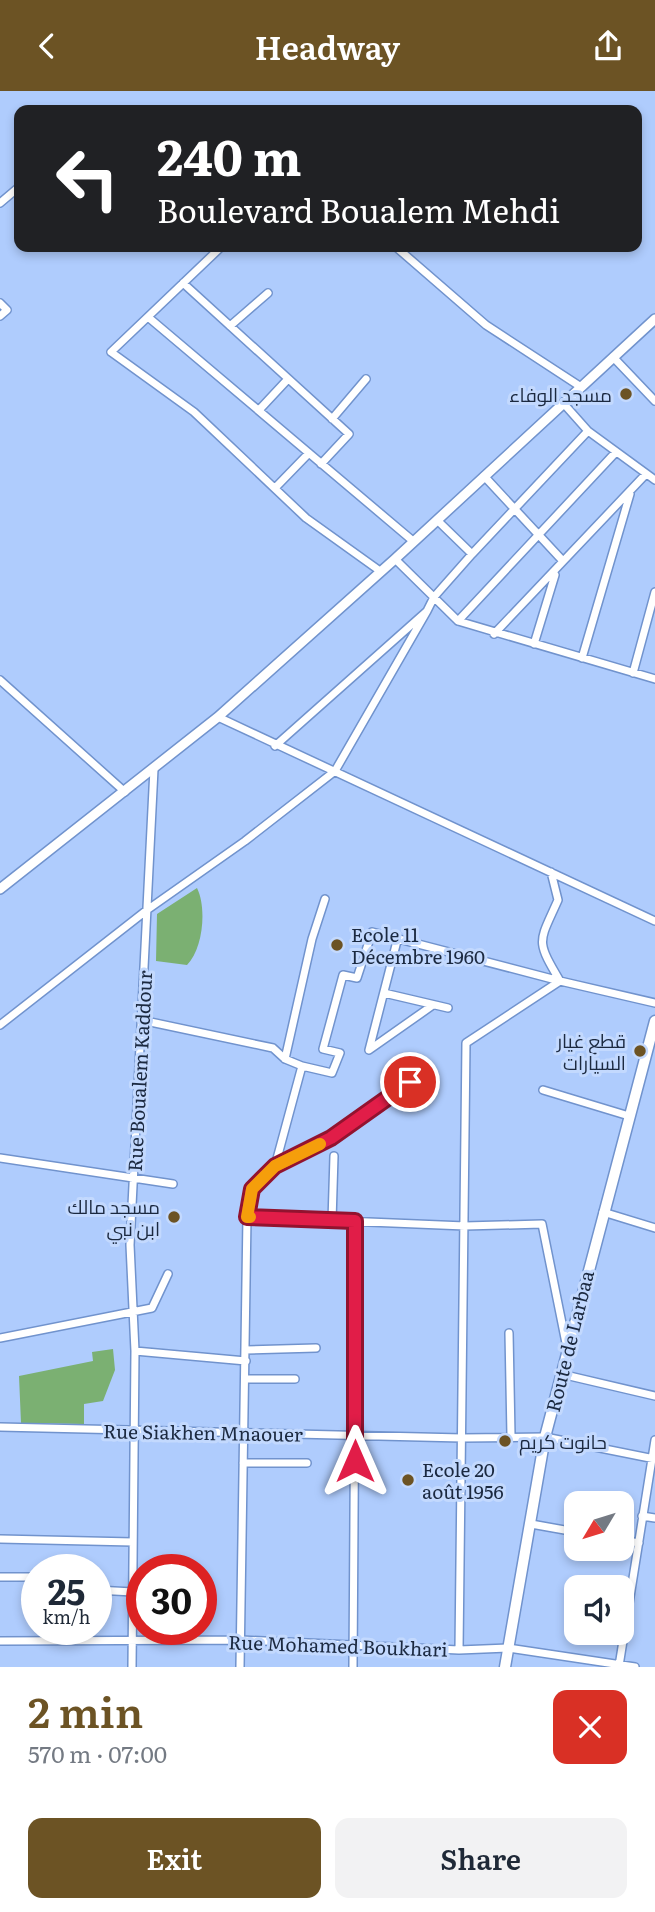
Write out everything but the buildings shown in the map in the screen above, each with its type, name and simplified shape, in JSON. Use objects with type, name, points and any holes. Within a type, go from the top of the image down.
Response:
[{"type":"main road","name":"Route de Larbaa","points":[[505,1667],[545,1437],[602,1212],[655,1020]]},
{"type":"street","points":[[0,203],[14,191]]},
{"type":"street","points":[[216,252],[111,352],[194,412],[306,518],[380,571]]},
{"type":"street","points":[[402,252],[486,325],[581,387]]},
{"type":"street","points":[[183,283],[349,434],[321,464]]},
{"type":"street","points":[[230,326],[268,293]]},
{"type":"street","points":[[0,303],[7,310],[0,316]]},
{"type":"street","points":[[148,317],[413,541]]},
{"type":"street","points":[[0,889],[218,717],[395,559],[655,319]]},
{"type":"street","points":[[613,357],[655,401]]},
{"type":"street","points":[[260,409],[288,379]]},
{"type":"street","points":[[332,419],[366,379]]},
{"type":"street","points":[[564,404],[588,431],[655,480]]},
{"type":"street","points":[[0,1025],[147,910],[245,841],[335,771],[434,597],[471,554],[588,431]]},
{"type":"street","points":[[276,487],[309,453]]},
{"type":"street","points":[[458,621],[615,453]]},
{"type":"street","points":[[534,644],[556,571],[562,560],[630,494],[645,475]]},
{"type":"street","points":[[484,476],[562,560]]},
{"type":"street","points":[[582,658],[630,494]]},
{"type":"street","points":[[437,520],[471,554]]},
{"type":"street","points":[[395,559],[458,621],[494,634],[655,679]]},
{"type":"street","points":[[494,634],[556,571]]},
{"type":"street","points":[[633,673],[655,592]]},
{"type":"street","points":[[275,746],[427,611]]},
{"type":"street","points":[[0,680],[125,792]]},
{"type":"street","points":[[218,717],[275,746],[335,771],[655,921]]},
{"type":"street","name":"Rue Boualem Kaddour","points":[[133,1554],[135,1351],[130,1245],[153,769]]},
{"type":"street","points":[[551,871],[558,900],[542,935],[542,946],[560,981]]},
{"type":"street","points":[[285,1059],[312,939],[325,899]]},
{"type":"street","points":[[141,1020],[273,1048],[285,1059],[332,1073],[340,1053],[323,1049],[343,975],[357,978],[372,932],[397,941],[655,1003]]},
{"type":"street","points":[[397,941],[369,1050],[382,1045],[433,1005]]},
{"type":"street","points":[[459,1650],[466,1043],[560,981]]},
{"type":"street","points":[[384,993],[448,1008]]},
{"type":"street","points":[[275,1166],[302,1066]]},
{"type":"street","points":[[240,1667],[247,1217],[252,1189],[275,1166],[331,1138],[430,1068]]},
{"type":"street","points":[[543,1090],[629,1116]]},
{"type":"street","points":[[332,1221],[334,1156]]},
{"type":"street","points":[[0,1159],[173,1184]]},
{"type":"street","points":[[602,1212],[655,1228]]},
{"type":"street","points":[[247,1217],[465,1226],[542,1224],[567,1348]]},
{"type":"street","points":[[353,1667],[355,1221]]},
{"type":"street","points":[[0,1338],[152,1308],[168,1274]]},
{"type":"street","points":[[509,1333],[511,1436]]},
{"type":"street","points":[[246,1350],[316,1348]]},
{"type":"street","points":[[135,1351],[246,1361]]},
{"type":"street","points":[[561,1374],[655,1396]]},
{"type":"street","points":[[245,1379],[295,1379]]},
{"type":"street","name":"Rue Siakhen Mnaouer","points":[[0,1427],[133,1432],[545,1437],[653,1458]]},
{"type":"street","points":[[620,1666],[655,1440]]},
{"type":"street","points":[[243,1463],[307,1463]]},
{"type":"street","points":[[642,1516],[655,1518]]},
{"type":"street","points":[[531,1524],[564,1530]]},
{"type":"street","points":[[0,1539],[133,1542]]},
{"type":"street","points":[[634,1542],[639,1543]]},
{"type":"street","points":[[0,1577],[21,1577]]},
{"type":"street","name":"Rue Mohamed Boukhari","points":[[217,1640],[353,1643],[459,1650],[508,1648],[635,1667]]},
{"type":"street","name":"Rue Mohamed Boukhari","points":[[0,1641],[126,1642]]},
{"type":"street","name":"Rue Boualem Kaddour","points":[[132,1645],[132,1667]]},
{"type":"green space","points":[[197,888],[202,906],[202,928],[192,958],[187,965],[156,961],[157,914]]},
{"type":"green space","points":[[113,1349],[115,1370],[103,1401],[84,1404],[84,1424],[21,1423],[19,1376],[93,1361],[92,1352]]},
{"type":"slow traffic","points":[[250,1217],[247,1217],[252,1189],[275,1166],[320,1144]]},
{"type":"place","name":"مسجد الوفاء","points":[[626,394]]},
{"type":"place","name":"Ecole 11 Décembre 1960","points":[[337,945]]},
{"type":"place","name":"قطع غيار السيارات","points":[[640,1051]]},
{"type":"place","name":"مسجد مالك ابن نبي","points":[[174,1217]]},
{"type":"place","name":"حانوت كريم","points":[[505,1441]]},
{"type":"place","name":"Ecole 20 août 1956","points":[[408,1480]]},
{"type":"route","points":[[355,1461],[355,1221],[247,1217],[252,1189],[275,1166],[331,1138],[410,1082]]}]
